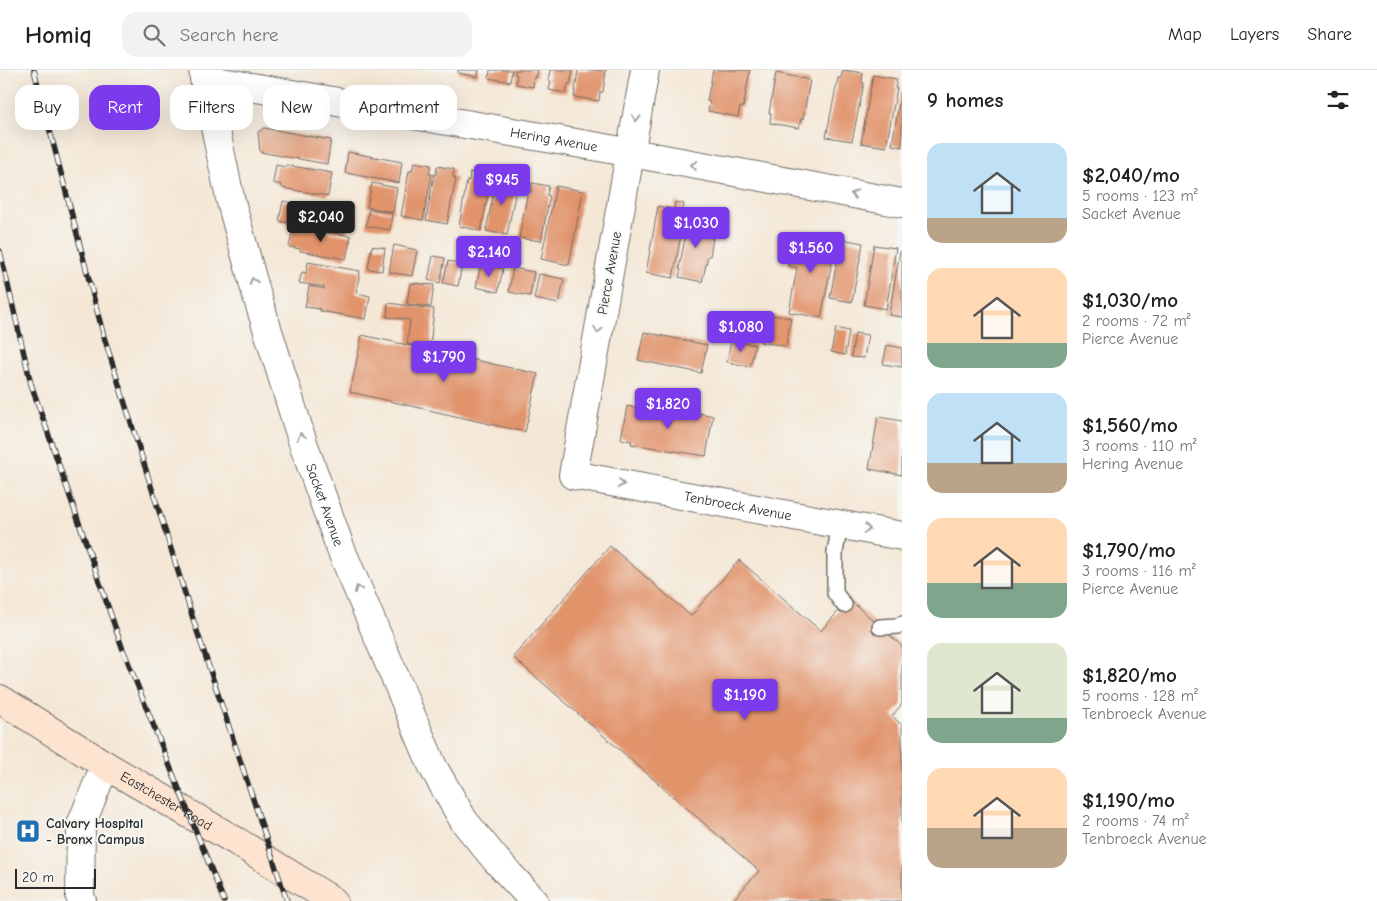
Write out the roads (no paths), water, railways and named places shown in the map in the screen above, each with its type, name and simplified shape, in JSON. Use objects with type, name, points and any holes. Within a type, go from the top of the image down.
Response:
[{"type":"main road","name":"Eastchester Road","points":[[0,699],[333,901]]},
{"type":"street","name":"Pierce Avenue","points":[[573,475],[645,70]]},
{"type":"street","name":"Hering Avenue","points":[[204,74],[902,203]]},
{"type":"street","name":"Sacket Avenue","points":[[204,74],[230,198],[258,296],[307,452],[340,547],[433,767],[464,821],[496,860],[534,901]]},
{"type":"street","name":"Tenbroeck Avenue","points":[[573,475],[902,536]]},
{"type":"street","points":[[82,901],[80,897],[81,825],[106,765]]},
{"type":"lane","points":[[840,525],[835,552],[835,593],[844,605]]},
{"type":"lane","points":[[880,627],[902,624]]},
{"type":"railway","points":[[34,70],[104,337],[194,622],[287,901]]},
{"type":"railway","points":[[0,251],[31,384],[122,647],[224,901]]},
{"type":"place","name":"Calvary Hospital - Bronx Campus","points":[[28,831]]}]
